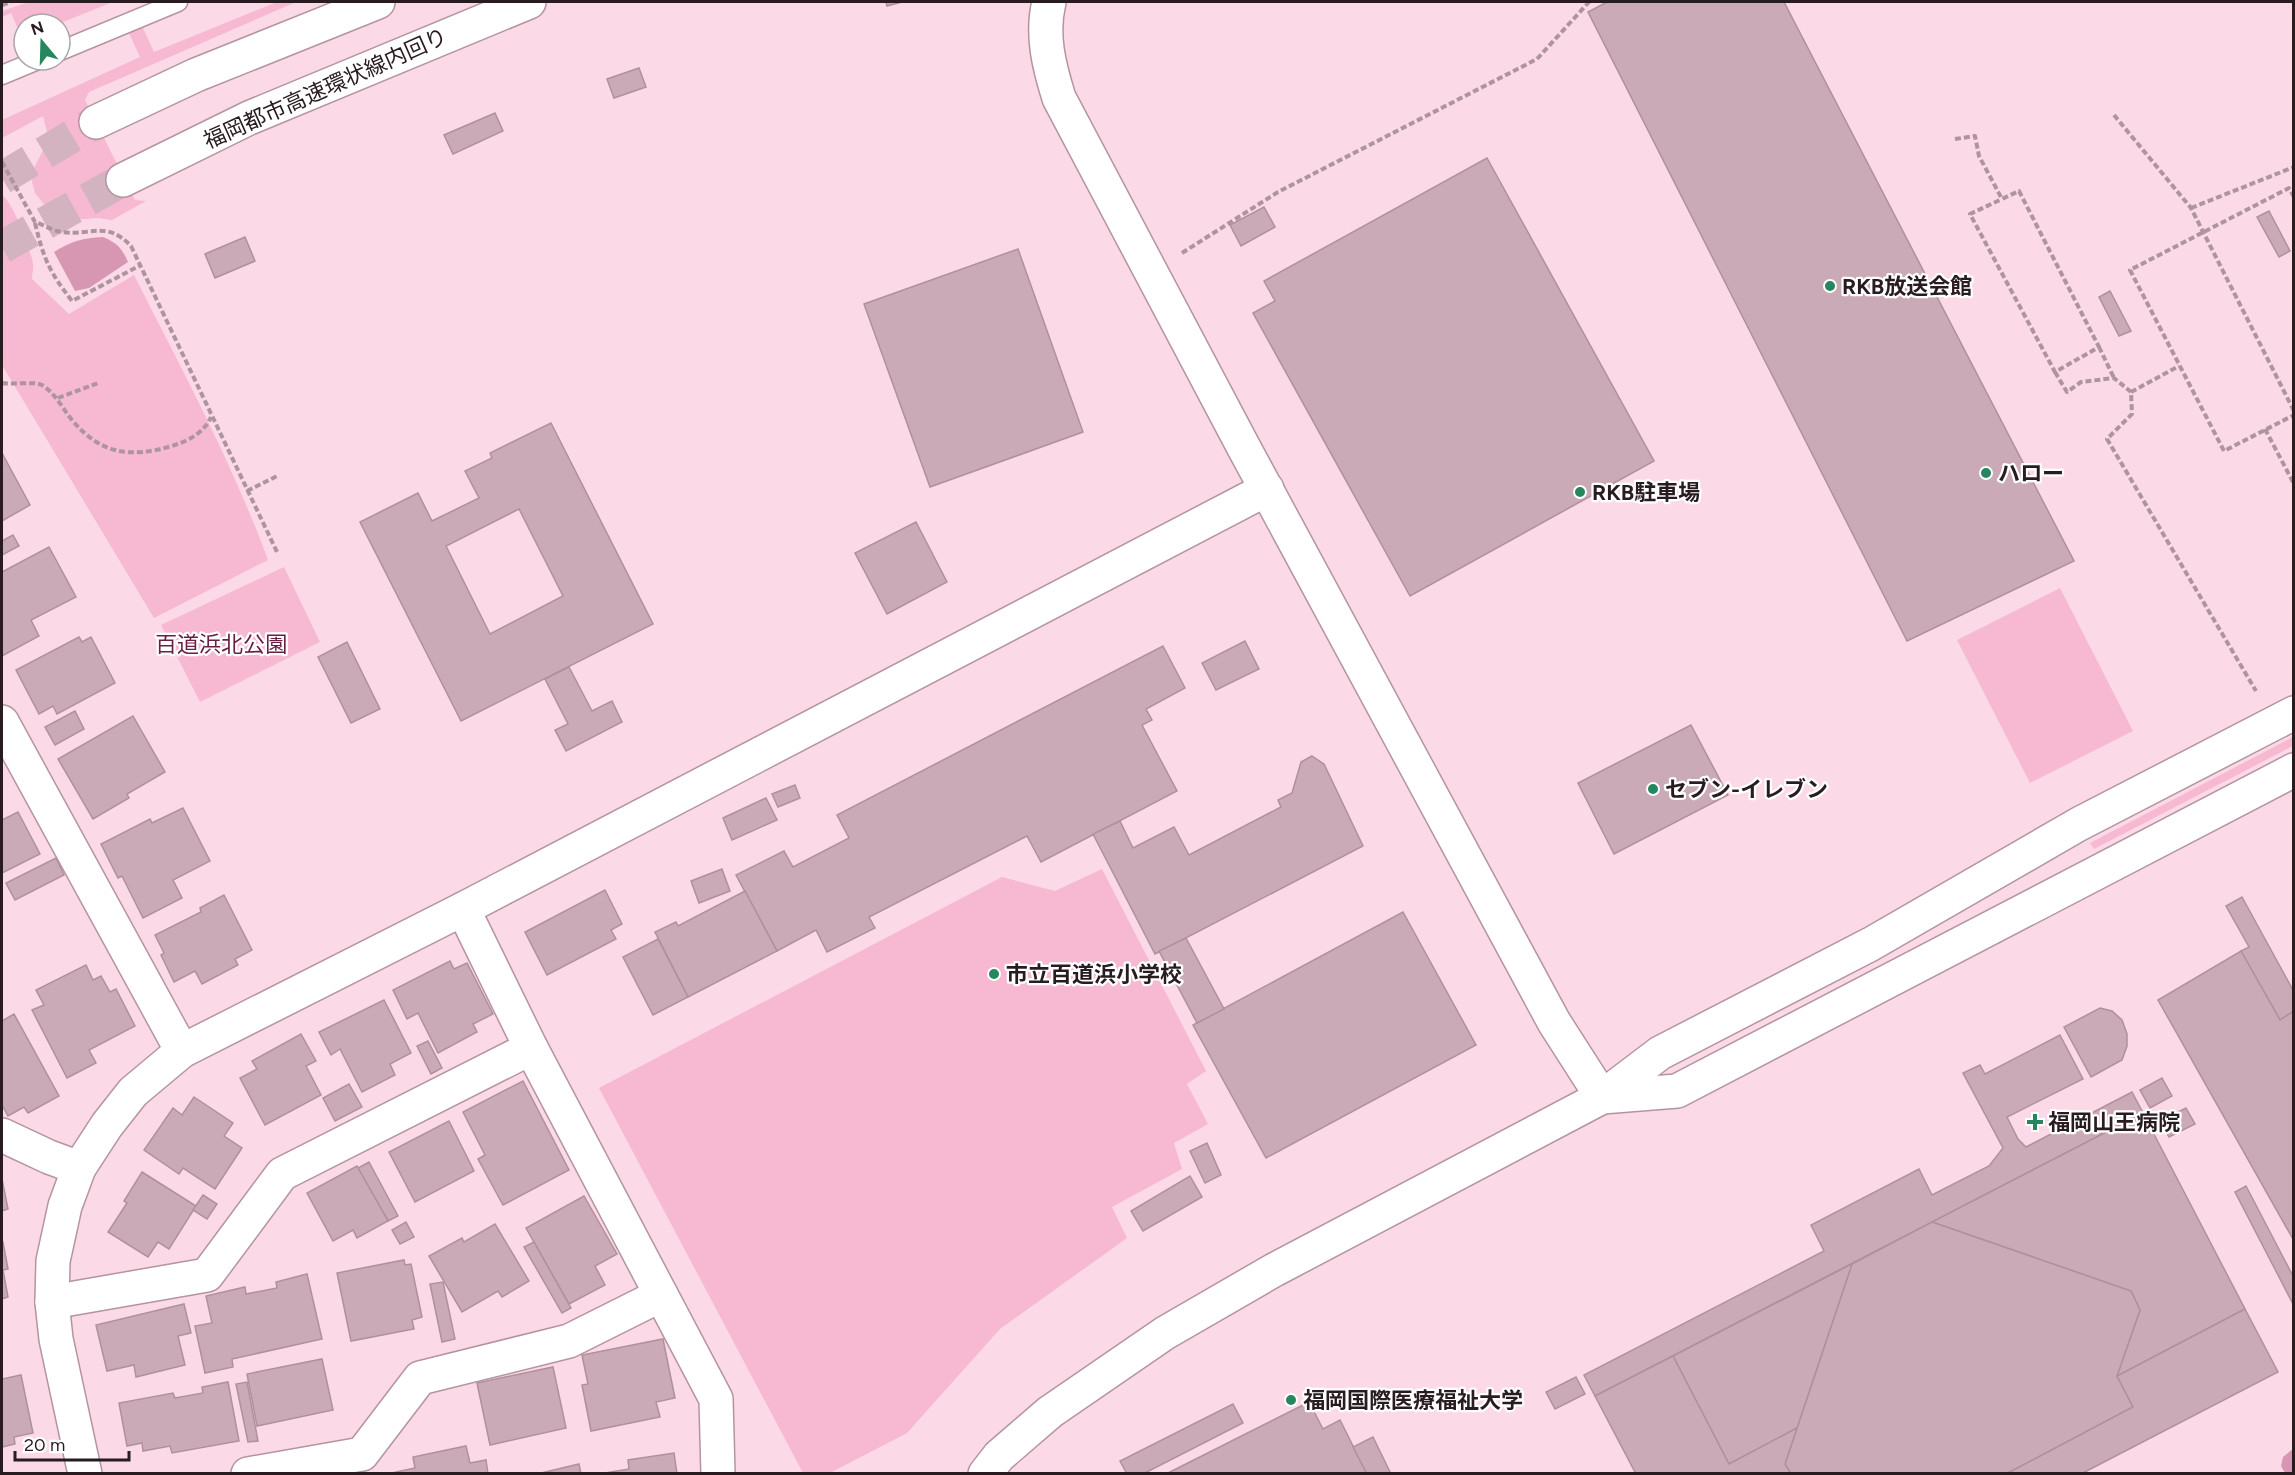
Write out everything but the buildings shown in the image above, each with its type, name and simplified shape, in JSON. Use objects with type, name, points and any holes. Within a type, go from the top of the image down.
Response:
[{"type":"main road","points":[[96,122],[196,75],[378,2]]},
{"type":"main road","name":"福岡都市高速環状線内回り","points":[[123,180],[249,118],[529,2]]},
{"type":"main road","points":[[1048,2],[1046,35],[1049,66],[1059,98],[1554,1022],[1602,1097]]},
{"type":"main road","points":[[85,1473],[56,1339],[52,1302],[53,1261],[65,1206],[79,1168],[107,1125],[133,1092],[182,1051],[463,909],[1267,489]]},
{"type":"main road","points":[[985,1473],[999,1456],[1050,1412],[1165,1333],[1285,1264],[1602,1097],[1660,1053],[1871,944],[2079,824],[2294,713]]},
{"type":"main road","points":[[2,722],[182,1051]]},
{"type":"main road","points":[[1602,1097],[1677,1091],[2294,770]]},
{"type":"main road","points":[[463,909],[531,1048],[716,1399],[718,1473]]},
{"type":"main road","points":[[52,1302],[207,1275],[282,1174],[531,1048]]},
{"type":"main road","points":[[2,1135],[79,1168]]},
{"type":"main road","points":[[248,1473],[362,1454],[420,1378],[569,1341],[661,1295]]},
{"type":"lane","points":[[72,46],[178,2]]},
{"type":"path","points":[[2,5],[11,2]]},
{"type":"path","points":[[1182,253],[1278,192],[1537,59],[1589,2]]},
{"type":"path","points":[[2114,115],[2191,208],[2203,233],[2294,413],[2224,451],[2130,270],[2203,233],[2289,188],[2294,197]]},
{"type":"path","points":[[1955,139],[1975,136],[1979,156],[2002,199]]},
{"type":"path","points":[[2,162],[35,222],[44,259],[54,278],[72,301],[139,266]]},
{"type":"path","points":[[2191,208],[2294,167]]},
{"type":"path","points":[[2114,378],[2081,382],[2067,392],[1970,214],[2019,191],[2114,378],[2131,392],[2132,414],[2107,439],[2258,695]]},
{"type":"path","points":[[35,222],[62,232],[105,231],[119,234],[131,246],[278,554]]},
{"type":"path","points":[[2055,372],[2099,347]]},
{"type":"path","points":[[2131,392],[2179,366]]},
{"type":"path","points":[[2,383],[40,384],[58,398],[84,433],[114,450],[136,454],[186,442],[202,430],[212,416]]},
{"type":"path","points":[[58,398],[98,383]]},
{"type":"path","points":[[2265,429],[2294,484]]},
{"type":"path","points":[[248,491],[277,476]]},
{"type":"path","points":[[2294,612],[2294,630]]},
{"type":"green space","points":[[29,2],[113,2],[72,18],[72,12],[12,12],[12,15],[11,13],[2,17],[2,11]]},
{"type":"green space","points":[[277,2],[296,2],[89,92],[85,100],[135,200],[146,201],[112,220],[98,218],[69,220],[54,217],[35,193],[32,182],[33,170],[48,136],[43,116],[2,138],[2,120],[140,57],[128,31],[142,26],[154,52]]},
{"type":"green space","points":[[2,195],[16,216],[32,257],[32,279],[69,314],[134,275],[222,451],[268,560],[154,618],[2,365]]},
{"type":"green space","name":"百道浜北公園","points":[[284,567],[320,642],[200,702],[161,625]]},
{"type":"green space","points":[[2060,588],[2133,731],[2030,783],[1957,640]]},
{"type":"green space","points":[[2293,737],[2293,746],[2094,849],[2090,843]]},
{"type":"green space","points":[[1102,869],[1206,1071],[1187,1084],[1208,1124],[1174,1143],[1182,1169],[1112,1207],[1127,1238],[1000,1329],[907,1433],[830,1473],[803,1473],[599,1088],[1002,877],[1055,891]]},
{"type":"shaded area","points":[[103,237],[119,246],[128,262],[89,288],[75,291],[54,252],[77,241]]},
{"type":"shaded area","points":[[2293,1449],[2293,1473],[2285,1473],[2281,1466],[2283,1457]]},
{"type":"tunnel","points":[[2,178],[96,122]]},
{"type":"tunnel","points":[[2,247],[123,180]]},
{"type":"place","name":"RKB放送会館","points":[[1830,286]]},
{"type":"place","name":"ハロー","points":[[1986,473]]},
{"type":"place","name":"RKB駐車場","points":[[1580,492]]},
{"type":"place","name":"セブン-イレブン","points":[[1653,789]]},
{"type":"place","name":"市立百道浜小学校","points":[[994,974]]},
{"type":"place","name":"福岡山王病院","points":[[2035,1122]]},
{"type":"place","name":"福岡国際医療福祉大学","points":[[1291,1400]]}]
